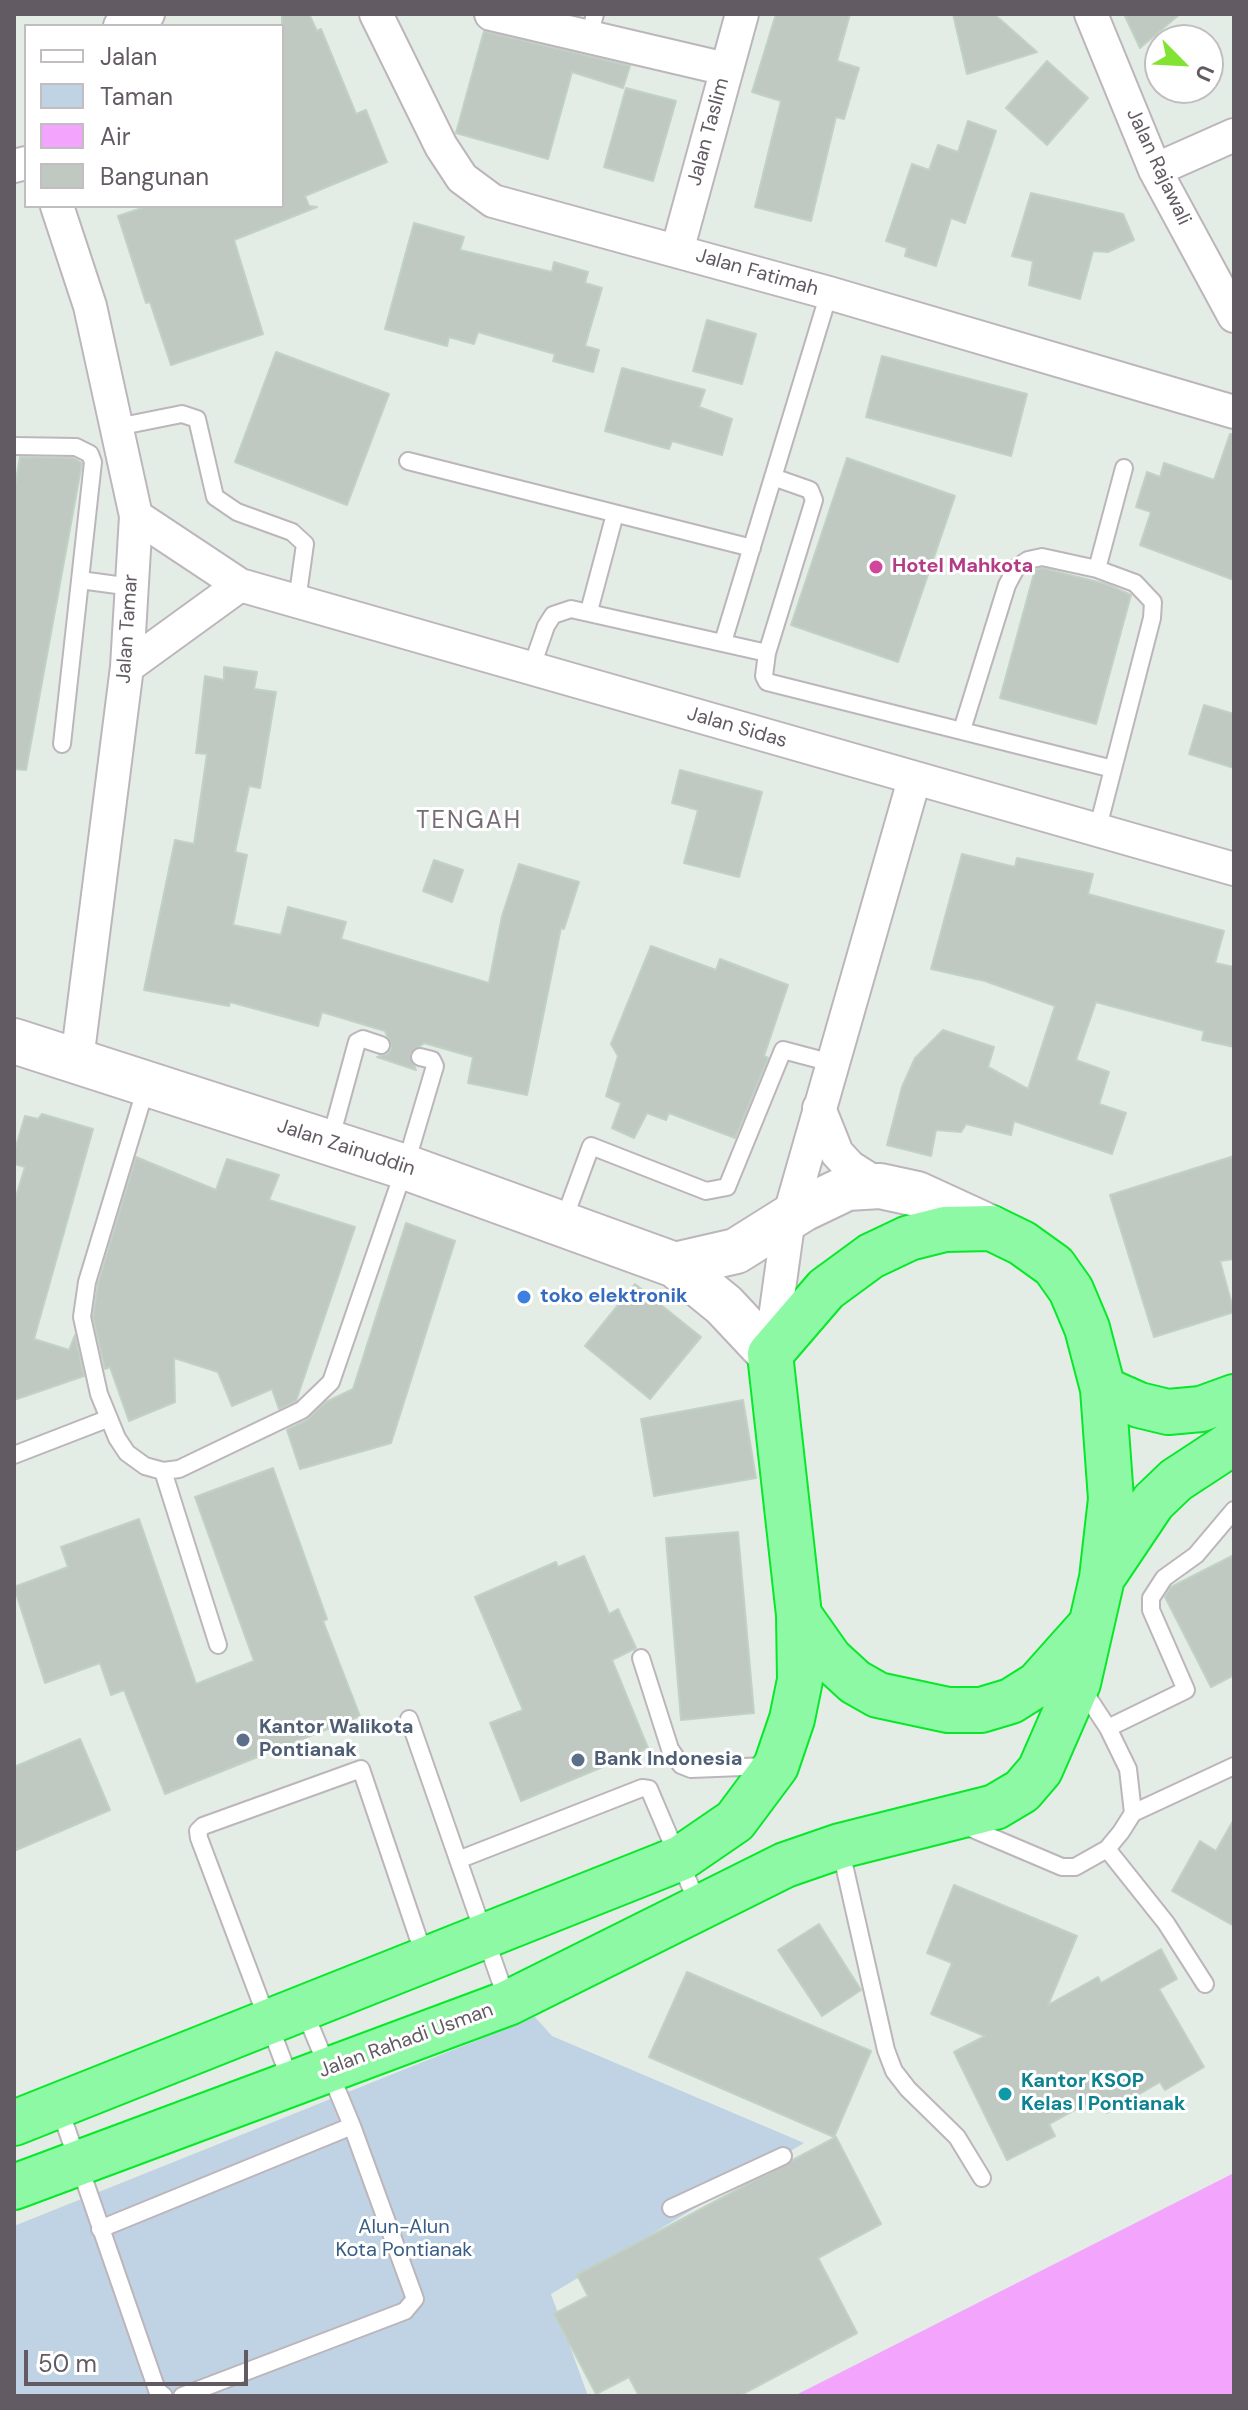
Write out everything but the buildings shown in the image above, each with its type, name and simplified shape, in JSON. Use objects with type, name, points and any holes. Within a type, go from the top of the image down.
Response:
[{"type":"highway","points":[[14,2123],[681,1858],[735,1821],[776,1766],[792,1719],[800,1680],[799,1615],[770,1354],[826,1289],[871,1256],[909,1238],[945,1229],[991,1228],[1022,1243],[1054,1266],[1071,1290],[1087,1328],[1103,1389],[1111,1499],[1102,1578]]},
{"type":"highway","points":[[1103,1389],[1139,1405],[1168,1412],[1201,1409],[1234,1397]]},
{"type":"highway","points":[[1102,1578],[1153,1502],[1176,1480],[1234,1442]]},
{"type":"highway","name":"Jalan Rahadi Usman","points":[[14,2187],[508,2003],[785,1865],[840,1846],[995,1807],[1022,1791],[1040,1770],[1078,1683],[1102,1578]]},
{"type":"highway","points":[[799,1615],[830,1659],[855,1682],[878,1695],[948,1710],[981,1710],[1011,1701],[1038,1684],[1091,1624]]},
{"type":"street","points":[[125,24],[148,14]]},
{"type":"street","name":"Jalan Fatimah","points":[[376,14],[441,146],[462,178],[493,201],[829,293],[1234,412]]},
{"type":"street","points":[[491,14],[592,25],[726,69]]},
{"type":"street","name":"Jalan Taslim","points":[[677,251],[742,14]]},
{"type":"street","name":"Jalan Rajawali","points":[[1091,14],[1155,170],[1234,316]]},
{"type":"street","points":[[1155,170],[1234,135]]},
{"type":"street","name":"Jalan Tamar","points":[[58,208],[90,306],[136,516],[127,667],[77,1060]]},
{"type":"street","name":"Jalan Sidas","points":[[136,516],[240,585],[1234,869]]},
{"type":"street","points":[[127,667],[240,585]]},
{"type":"street","points":[[770,1354],[789,1217],[914,780]]},
{"type":"street","name":"Jalan Zainuddin","points":[[14,1041],[405,1167],[675,1265],[724,1305],[770,1354]]},
{"type":"street","points":[[819,1108],[837,1153],[850,1167],[880,1186]]},
{"type":"street","points":[[675,1265],[736,1251],[789,1217],[838,1191],[880,1186],[917,1194],[991,1228]]},
{"type":"lane","points":[[723,642],[829,293]]},
{"type":"lane","points":[[117,427],[182,414],[197,419],[210,488],[215,497],[237,512],[292,532],[305,544],[297,601]]},
{"type":"lane","points":[[14,446],[76,447],[90,454],[93,462],[62,744]]},
{"type":"lane","points":[[408,461],[752,548]]},
{"type":"lane","points":[[1097,569],[1124,468]]},
{"type":"lane","points":[[773,477],[810,490],[814,500],[767,653],[764,676],[773,685],[1113,769]]},
{"type":"lane","points":[[589,611],[615,514]]},
{"type":"lane","points":[[962,730],[1007,585],[1016,568],[1028,560],[1042,557],[1097,569],[1135,583],[1153,602],[1152,618],[1097,831]]},
{"type":"lane","points":[[80,580],[132,587]]},
{"type":"lane","points":[[531,669],[553,615],[571,609],[767,653]]},
{"type":"lane","points":[[329,1142],[357,1042],[363,1039],[381,1045]]},
{"type":"lane","points":[[562,1224],[591,1146],[706,1191],[718,1192],[733,1179],[783,1050],[832,1063]]},
{"type":"lane","points":[[147,1083],[82,1301],[83,1333],[107,1419],[127,1453],[145,1466],[163,1471],[179,1469],[302,1410],[331,1382],[405,1167],[435,1066],[432,1060],[420,1057]]},
{"type":"lane","points":[[14,1455],[107,1419]]},
{"type":"lane","points":[[163,1471],[218,1645]]},
{"type":"lane","points":[[1108,1728],[1186,1690],[1151,1610],[1151,1598],[1164,1578],[1196,1555],[1234,1510]]},
{"type":"lane","points":[[641,1658],[670,1749],[681,1765],[691,1769],[776,1766]]},
{"type":"lane","points":[[1078,1683],[1108,1728],[1128,1769],[1133,1813]]},
{"type":"lane","points":[[409,1719],[508,2003]]},
{"type":"lane","points":[[950,1819],[1062,1867],[1086,1863],[1107,1849],[1133,1813],[1234,1766]]},
{"type":"lane","points":[[182,2396],[412,2306],[414,2291],[352,2126],[310,2077],[285,2016],[198,1831],[203,1826],[361,1769],[426,1960]]},
{"type":"lane","points":[[458,1860],[642,1788],[654,1794],[700,1909]]},
{"type":"lane","points":[[840,1846],[886,2050],[894,2071],[957,2137],[982,2178]]},
{"type":"lane","points":[[1107,1849],[1166,1923],[1205,1984]]},
{"type":"lane","points":[[285,2016],[310,2077]]},
{"type":"lane","points":[[58,2106],[157,2390],[164,2396]]},
{"type":"lane","points":[[100,2229],[352,2126]]},
{"type":"lane","points":[[671,2208],[783,2156]]},
{"type":"green space","name":"Alun-Alun Kota Pontianak","points":[[535,2017],[552,2036],[804,2143],[551,2294],[588,2396],[14,2396],[14,2226]]},
{"type":"water","points":[[1234,2173],[1234,2396],[794,2396]]},
{"type":"place","name":"Hotel Mahkota","points":[[876,567]]},
{"type":"place","name":"toko elektronik","points":[[524,1297]]},
{"type":"place","name":"Kantor Walikota Pontianak","points":[[243,1740]]},
{"type":"place","name":"Bank Indonesia","points":[[578,1760]]},
{"type":"place","name":"Kantor KSOP Kelas I Pontianak","points":[[1005,2094]]},
{"type":"district","name":"TENGAH","points":[[469,822]]}]
